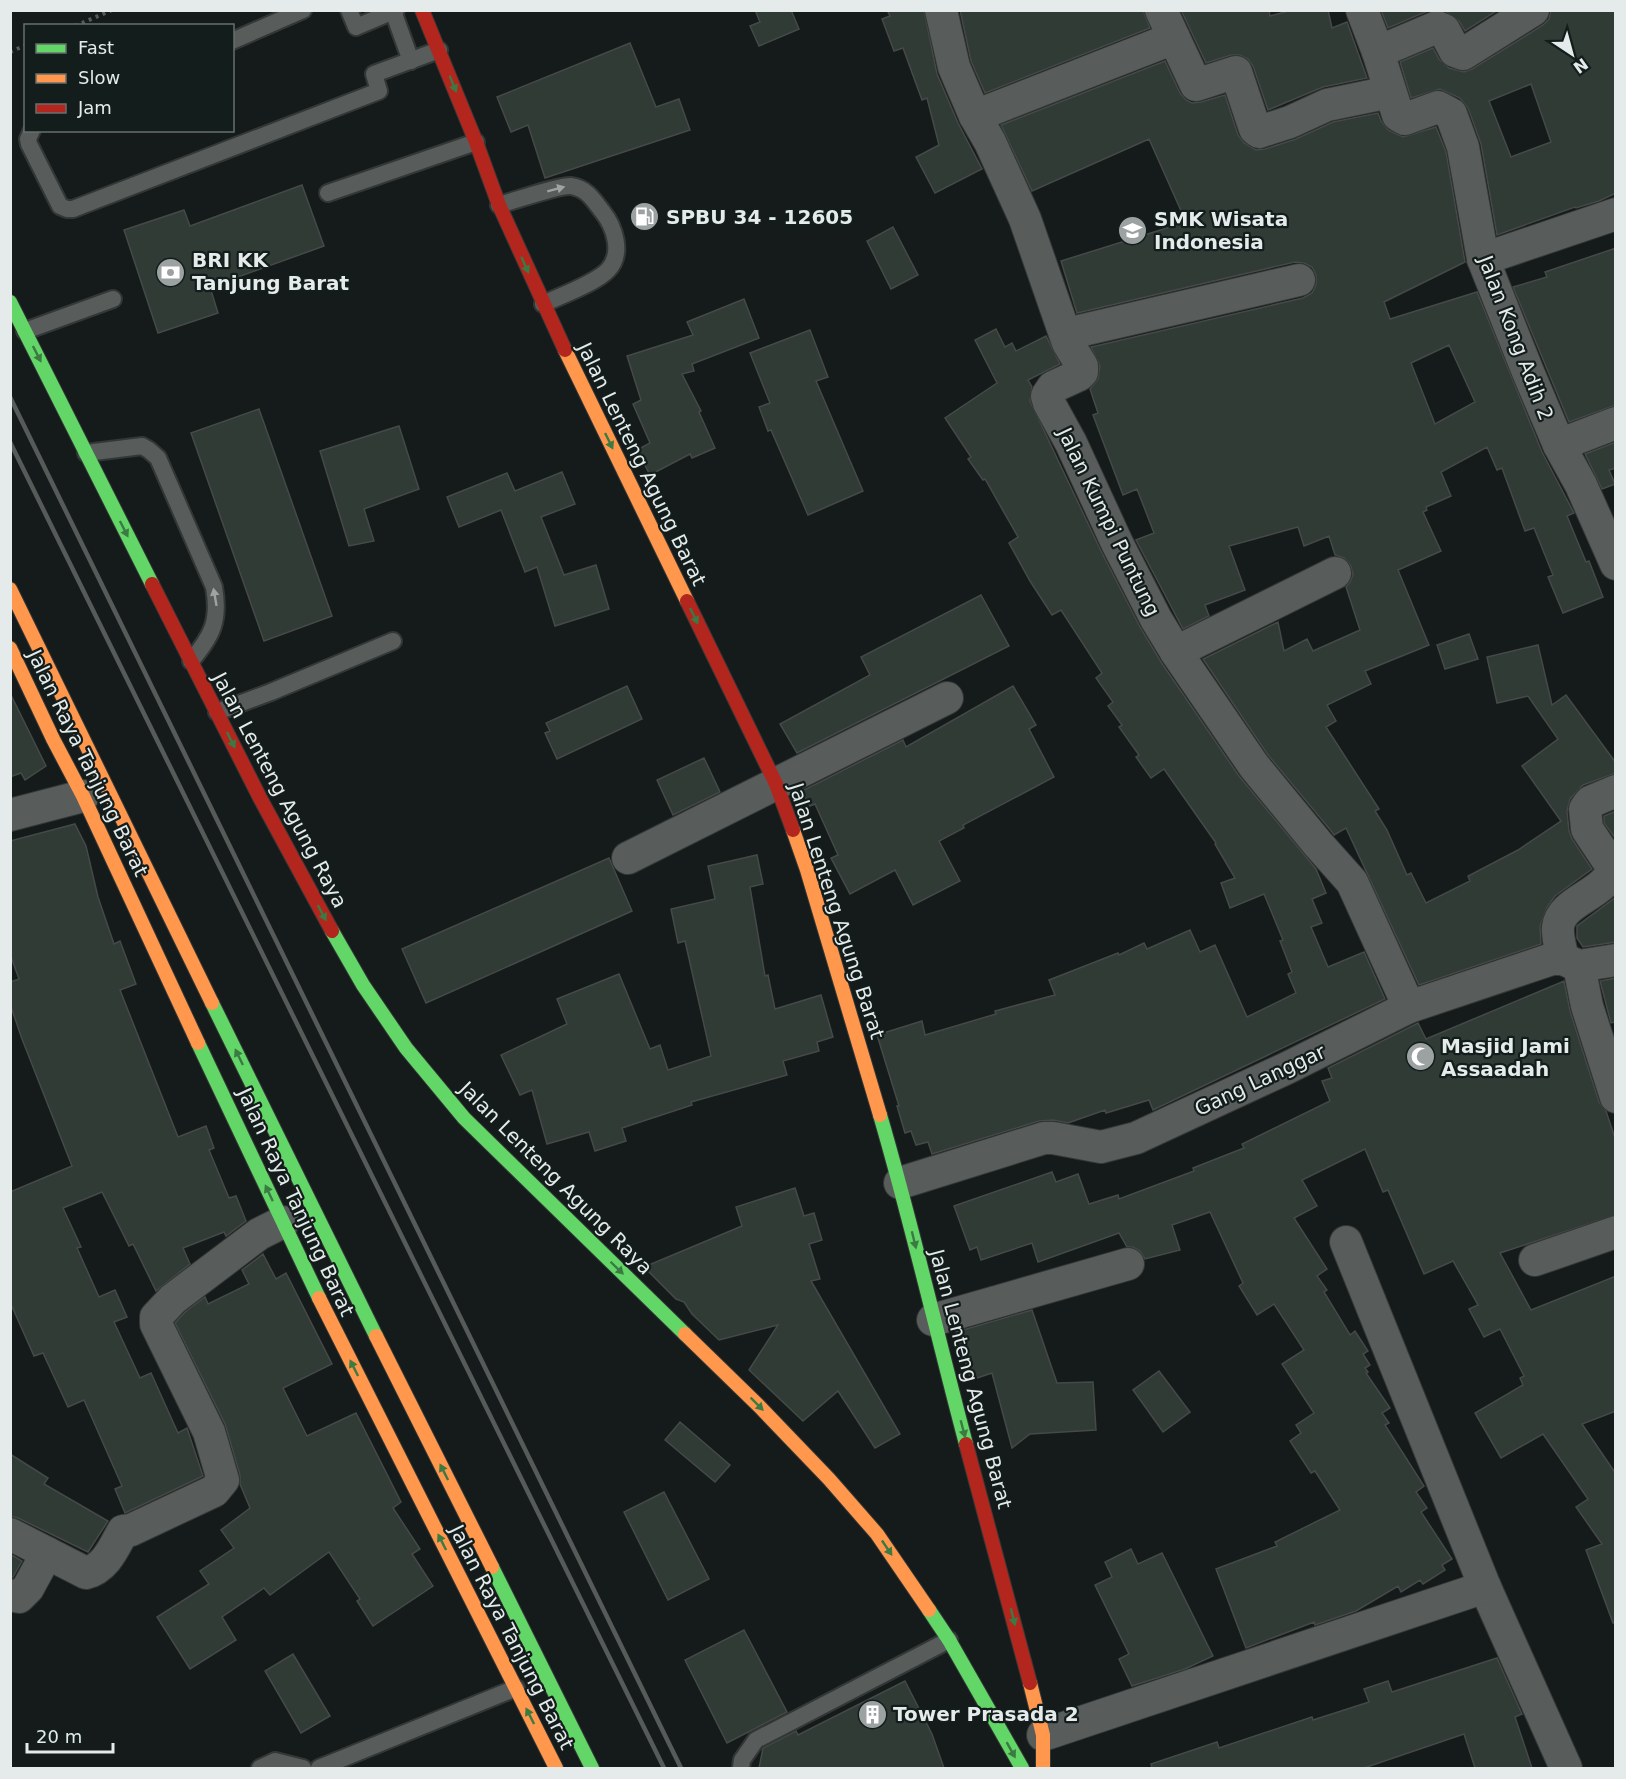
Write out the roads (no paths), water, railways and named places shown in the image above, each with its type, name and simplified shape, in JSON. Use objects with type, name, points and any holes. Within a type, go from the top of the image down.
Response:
[{"type":"main road","name":"Jalan Lenteng Agung Barat","points":[[422,10],[499,205],[543,304],[776,784],[810,880],[900,1183],[933,1320],[1006,1590],[1042,1735],[1043,1768]]},
{"type":"main road","name":"Jalan Lenteng Agung Raya","points":[[10,302],[190,661],[336,939],[363,985],[406,1048],[464,1118],[733,1380],[830,1479],[878,1534],[949,1640],[1022,1768]]},
{"type":"main road","points":[[10,589],[313,1248],[592,1768]]},
{"type":"main road","name":"Jalan Raya Tanjung Barat","points":[[10,648],[83,796],[282,1221],[313,1248],[516,1688],[556,1768]]},
{"type":"street","name":"Jalan Kumpi Puntung","points":[[941,10],[954,67],[1025,219],[1068,343],[1082,366],[1082,372],[1079,375],[1053,387],[1047,396],[1049,403],[1071,443],[1156,619],[1254,766],[1352,882],[1409,1007]]},
{"type":"street","name":"Jalan Kong Adih 2","points":[[1362,10],[1398,115],[1405,119],[1438,107],[1451,114],[1463,147],[1483,259],[1559,445],[1581,485],[1616,564]]},
{"type":"street","points":[[1378,52],[1437,27],[1444,30],[1455,51],[1463,54],[1533,10]]},
{"type":"street","points":[[975,116],[1167,24],[1196,85],[1236,72],[1255,129],[1259,132],[1290,122],[1327,105],[1390,92]]},
{"type":"street","points":[[1483,259],[1616,214]]},
{"type":"street","points":[[1066,334],[1299,280]]},
{"type":"street","points":[[1559,445],[1616,423]]},
{"type":"street","points":[[1176,652],[1335,573]]},
{"type":"street","points":[[628,858],[946,699]]},
{"type":"street","points":[[1616,791],[1590,802],[1585,810],[1587,829],[1613,868],[1611,875],[1605,883],[1562,915],[1558,927],[1616,1096]]},
{"type":"street","points":[[10,815],[83,796]]},
{"type":"street","name":"Gang Langgar","points":[[900,1183],[1044,1138],[1101,1146],[1136,1138],[1287,1068],[1409,1007],[1552,959],[1571,962],[1616,960]]},
{"type":"street","points":[[10,1534],[86,1573],[96,1570],[106,1559],[123,1531],[131,1530],[214,1491],[223,1480],[209,1432],[156,1324],[156,1317],[172,1299],[259,1234],[282,1221]]},
{"type":"street","points":[[1535,1260],[1616,1232]]},
{"type":"street","points":[[1346,1242],[1485,1587],[1566,1768]]},
{"type":"street","points":[[933,1320],[1128,1264]]},
{"type":"street","points":[[10,1595],[19,1597],[28,1588],[47,1553]]},
{"type":"street","points":[[1042,1735],[1485,1587]]},
{"type":"lane","points":[[234,40],[303,10]]},
{"type":"lane","points":[[349,10],[356,27],[394,11],[411,61]]},
{"type":"lane","points":[[31,132],[28,139],[29,144],[60,206],[73,209],[379,91],[374,74],[439,50]]},
{"type":"lane","points":[[328,193],[476,142]]},
{"type":"lane","points":[[499,205],[568,186],[587,192],[614,229],[615,256],[608,270],[589,282],[543,304]]},
{"type":"lane","points":[[25,331],[113,299]]},
{"type":"lane","points":[[86,453],[142,446],[158,458],[214,587],[217,606],[214,626],[190,661]]},
{"type":"lane","points":[[217,712],[272,692],[393,640]]},
{"type":"lane","points":[[741,1768],[742,1760],[756,1740],[949,1640]]},
{"type":"lane","points":[[319,1768],[516,1688]]},
{"type":"lane","points":[[260,1768],[275,1761],[303,1768]]},
{"type":"railway","points":[[10,397],[681,1768]]},
{"type":"railway","points":[[10,442],[664,1768]]},
{"type":"place","name":"SPBU 34 - 12605","points":[[645,217]]},
{"type":"place","name":"SMK Wisata Indonesia","points":[[1133,230]]},
{"type":"place","name":"BRI KK Tanjung Barat","points":[[171,272]]},
{"type":"place","name":"Masjid Jami Assaadah","points":[[1420,1057]]},
{"type":"place","name":"Tower Prasada 2","points":[[872,1714]]}]
